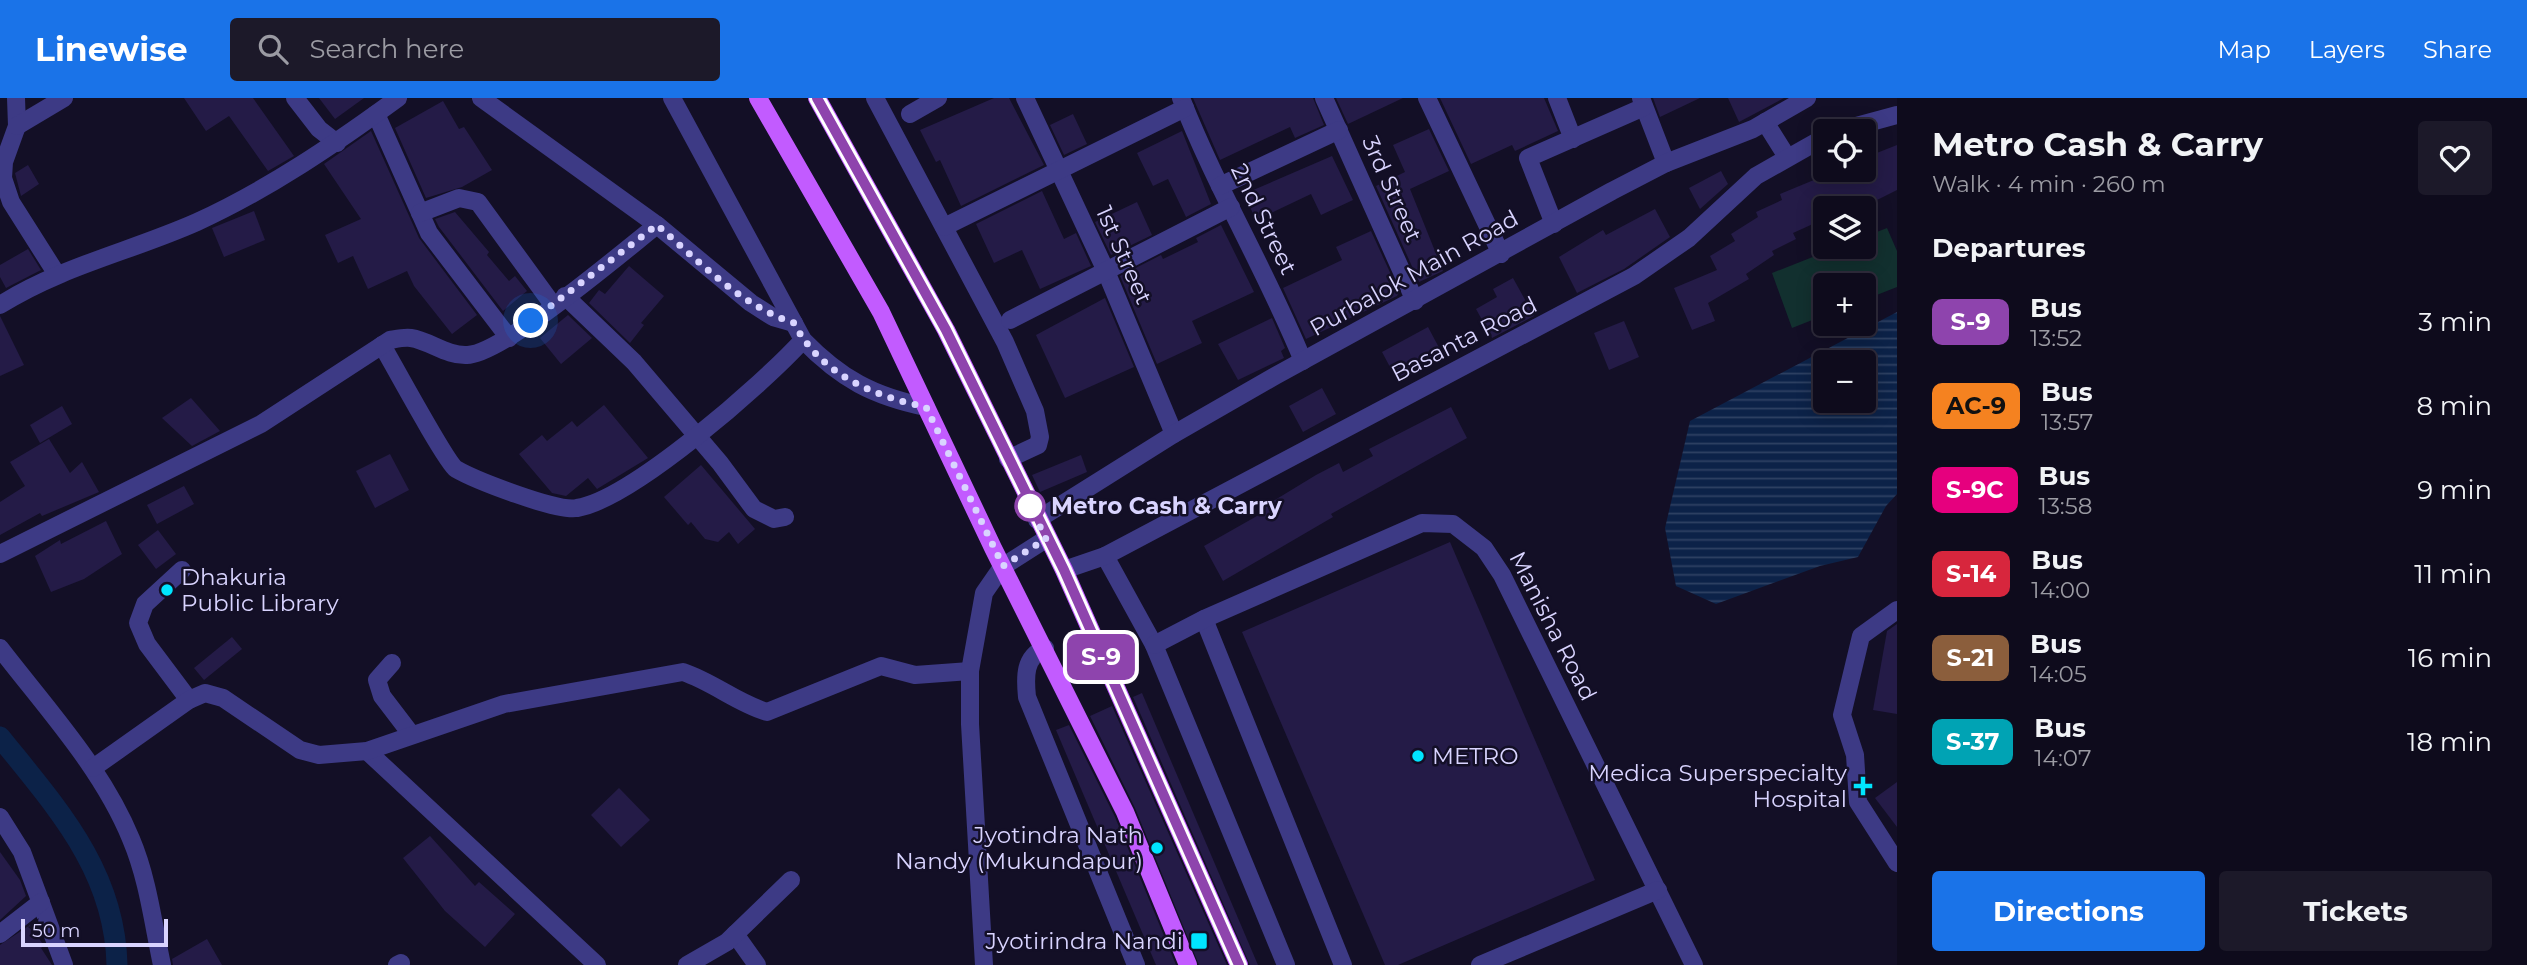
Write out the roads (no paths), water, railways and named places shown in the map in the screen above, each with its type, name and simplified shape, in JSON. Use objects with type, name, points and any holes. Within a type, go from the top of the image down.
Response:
[{"type":"main road","points":[[758,98],[881,312],[1125,811],[1188,965]]},
{"type":"main road","points":[[817,98],[946,330],[1046,539],[1064,570],[1239,965]]},
{"type":"street","points":[[16,98],[17,126],[4,162],[3,178],[11,202],[56,273]]},
{"type":"street","points":[[17,126],[64,98]]},
{"type":"street","points":[[295,98],[319,128],[337,143]]},
{"type":"street","points":[[0,304],[56,273],[197,222],[244,198],[337,143],[398,98]]},
{"type":"street","points":[[481,98],[657,225],[751,303],[773,317],[794,323]]},
{"type":"street","points":[[672,98],[803,340],[823,361],[874,394],[926,407]]},
{"type":"street","points":[[875,98],[1005,342],[1035,411],[1040,437],[1038,445],[1008,459]]},
{"type":"street","points":[[910,114],[938,98]]},
{"type":"street","name":"1st Street","points":[[1025,98],[1105,270],[1174,434]]},
{"type":"street","name":"3rd Street","points":[[1324,98],[1415,301]]},
{"type":"street","points":[[1427,98],[1501,254]]},
{"type":"street","points":[[1557,98],[1573,139]]},
{"type":"street","name":"Purbalok Main Road","points":[[1037,520],[1174,434],[1303,361],[1666,163],[1765,122],[1803,99]]},
{"type":"street","points":[[1553,224],[1528,158],[1573,139],[1643,102],[1666,163]]},
{"type":"street","points":[[944,228],[1183,103]]},
{"type":"street","name":"2nd Street","points":[[1183,103],[1220,186],[1284,315],[1303,361]]},
{"type":"street","points":[[376,114],[420,213],[443,253],[509,338]]},
{"type":"street","points":[[1876,120],[1897,114]]},
{"type":"street","points":[[1765,122],[1787,157]]},
{"type":"street","points":[[1220,186],[1339,130]]},
{"type":"street","name":"Basanta Road","points":[[1064,570],[1105,556],[1634,276],[1689,238],[1756,176],[1813,143]]},
{"type":"street","points":[[420,213],[459,198],[478,202],[559,301],[634,362],[754,509],[774,519],[785,517]]},
{"type":"street","points":[[1010,320],[1231,207]]},
{"type":"street","points":[[0,554],[261,424],[390,340],[411,338],[441,350],[468,355],[488,350],[509,338],[657,225]]},
{"type":"street","points":[[382,345],[454,468],[547,505],[577,508],[607,497],[637,480],[777,368],[803,340]]},
{"type":"street","name":"Manisha Road","points":[[1154,645],[1204,619],[1422,523],[1453,524],[1484,548],[1502,575],[1694,965]]},
{"type":"street","points":[[984,965],[970,737],[971,671],[984,593],[1003,566],[1046,539]]},
{"type":"street","points":[[1105,556],[1154,645],[1286,965]]},
{"type":"street","points":[[182,570],[145,604],[138,623],[147,644],[189,701]]},
{"type":"street","points":[[1897,610],[1861,636],[1842,715],[1855,755],[1858,802],[1897,863]]},
{"type":"street","points":[[1204,619],[1343,965]]},
{"type":"street","points":[[0,648],[93,768],[131,838],[147,887],[162,965]]},
{"type":"street","points":[[1045,648],[1036,652],[1025,673],[1027,697],[1136,965]]},
{"type":"street","points":[[392,663],[377,680],[382,696],[411,734]]},
{"type":"street","points":[[93,768],[189,701],[205,693],[223,698],[299,750],[319,755],[367,751],[504,704],[683,672],[705,679],[750,707],[767,712],[881,666],[915,675],[971,671]]},
{"type":"street","points":[[367,751],[597,965]]},
{"type":"street","points":[[0,817],[22,852],[64,965]]},
{"type":"street","points":[[687,965],[735,934],[791,880]]},
{"type":"street","points":[[1480,965],[1658,890]]},
{"type":"street","points":[[0,934],[41,902]]},
{"type":"street","points":[[735,934],[757,965]]},
{"type":"water","points":[[1897,312],[1897,494],[1886,506],[1858,557],[1820,566],[1716,604],[1676,586],[1665,528],[1690,421],[1813,356],[1813,413],[1876,413],[1876,350],[1825,350],[1851,336],[1876,336],[1876,323]]},
{"type":"waterway","points":[[0,737],[61,815],[94,870],[106,899],[114,931],[117,965]]},
{"type":"place","name":"Metro Cash & Carry","points":[[1030,506]]},
{"type":"place","name":"Dhakuria Public Library","points":[[167,590]]},
{"type":"place","name":"METRO","points":[[1418,756]]},
{"type":"place","name":"Medica Superspecialty Hospital","points":[[1863,786]]},
{"type":"place","name":"Jyotindra Nath Nandy (Mukundapur)","points":[[1157,848]]},
{"type":"place","name":"Jyotirindra Nandi","points":[[1199,941]]}]
